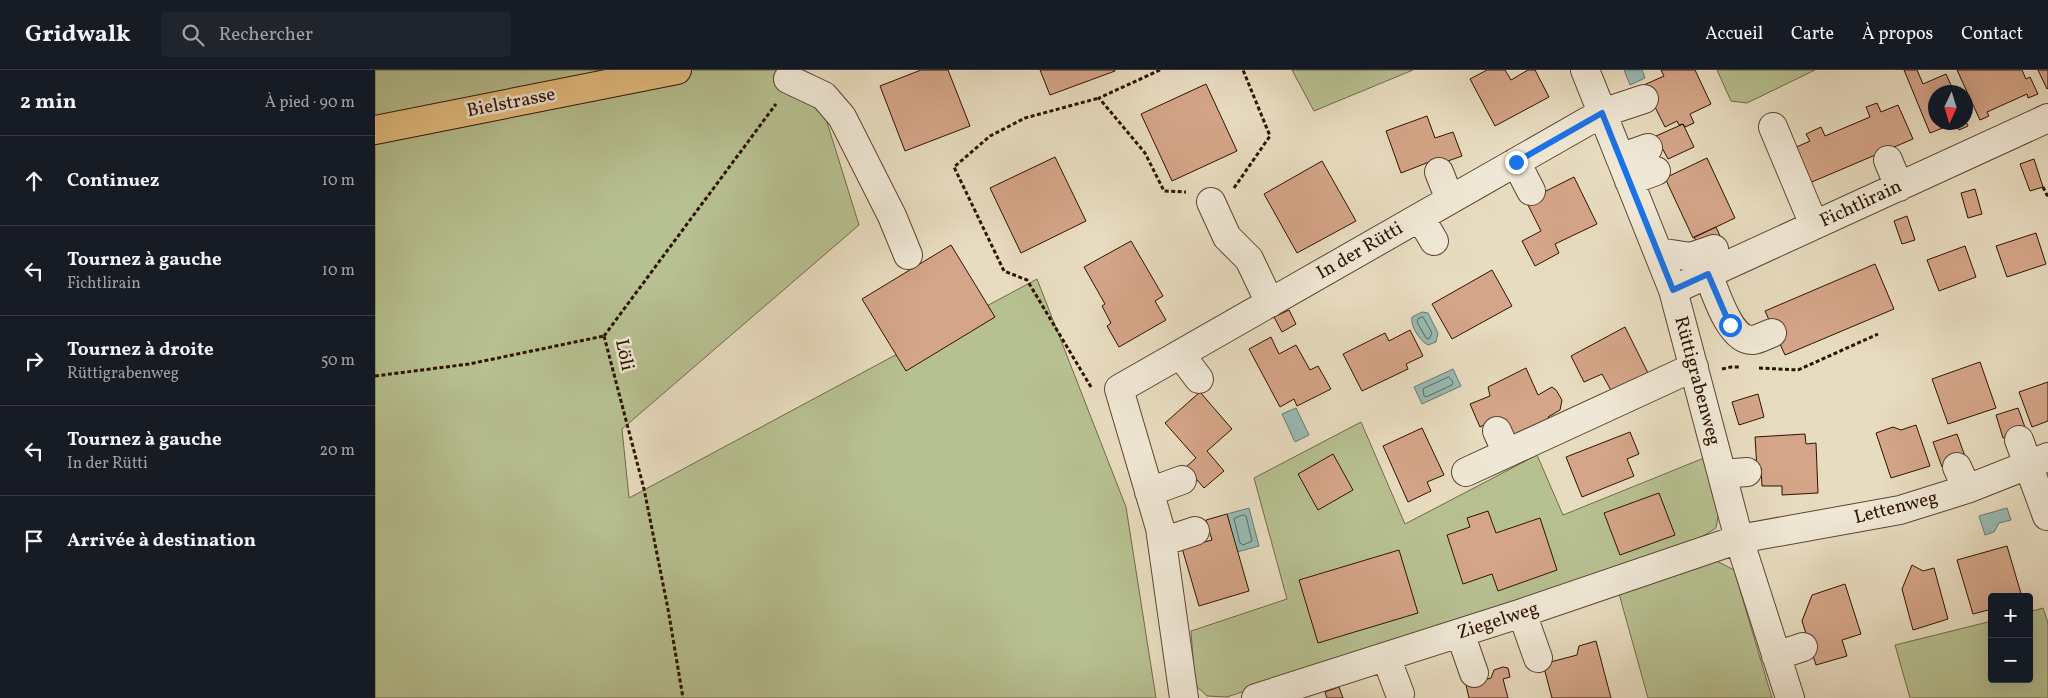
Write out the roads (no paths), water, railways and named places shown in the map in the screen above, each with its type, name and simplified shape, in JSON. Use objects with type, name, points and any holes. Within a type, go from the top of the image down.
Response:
[{"type":"main road","name":"Bielstrasse","points":[[375,130],[677,70]]},
{"type":"street","name":"Rüttigrabenweg","points":[[1585,70],[1673,290],[1695,372],[1735,473],[1739,539],[1790,698]]},
{"type":"street","points":[[788,79],[824,96],[842,118],[892,216],[908,255]]},
{"type":"street","name":"In der Rütti","points":[[1149,492],[1119,389],[1180,354],[1250,327],[1270,303],[1326,283],[1420,217],[1602,113],[1644,99]]},
{"type":"street","name":"Fichtlirain","points":[[1673,290],[1711,261],[1814,225],[2048,118]]},
{"type":"street","points":[[1773,127],[1814,225]]},
{"type":"street","points":[[1625,169],[1652,160]]},
{"type":"street","points":[[1888,160],[1899,187]]},
{"type":"street","points":[[1516,162],[1531,191]]},
{"type":"street","points":[[1439,172],[1450,200]]},
{"type":"street","points":[[1211,196],[1227,237],[1249,259],[1270,303]]},
{"type":"street","points":[[1420,217],[1434,241]]},
{"type":"street","points":[[1658,252],[1711,261],[1730,325],[1740,337],[1751,340],[1771,333]]},
{"type":"street","points":[[1180,354],[1199,379]]},
{"type":"street","points":[[1466,472],[1502,442],[1695,372]]},
{"type":"street","points":[[1598,433],[1621,400]]},
{"type":"street","points":[[2019,440],[2038,461],[2047,516]]},
{"type":"street","name":"Lettenweg","points":[[1739,539],[1904,520],[1959,490],[2038,461]]},
{"type":"street","points":[[1182,480],[1149,492],[1160,528],[1184,698]]},
{"type":"street","points":[[1162,542],[1195,531]]},
{"type":"street","name":"Ziegelweg","points":[[1257,698],[1522,613],[1739,539]]},
{"type":"street","points":[[1522,613],[1538,658]]},
{"type":"street","points":[[1461,633],[1474,673]]},
{"type":"street","points":[[1776,656],[1803,647]]},
{"type":"street","points":[[1386,657],[1399,694]]},
{"type":"water","points":[[1624,70],[1642,70],[1645,78],[1630,85]]},
{"type":"water","points":[[1422,312],[1428,313],[1438,333],[1436,342],[1428,345],[1416,333],[1412,321],[1412,317]]},
{"type":"water","points":[[1453,369],[1461,386],[1422,404],[1414,387]]},
{"type":"water","points":[[1296,408],[1309,435],[1295,442],[1282,414]]},
{"type":"water","points":[[1249,508],[1259,546],[1237,552],[1227,514]]},
{"type":"water","points":[[2007,508],[2011,520],[1999,523],[1994,532],[1985,535],[1979,516]]}]
